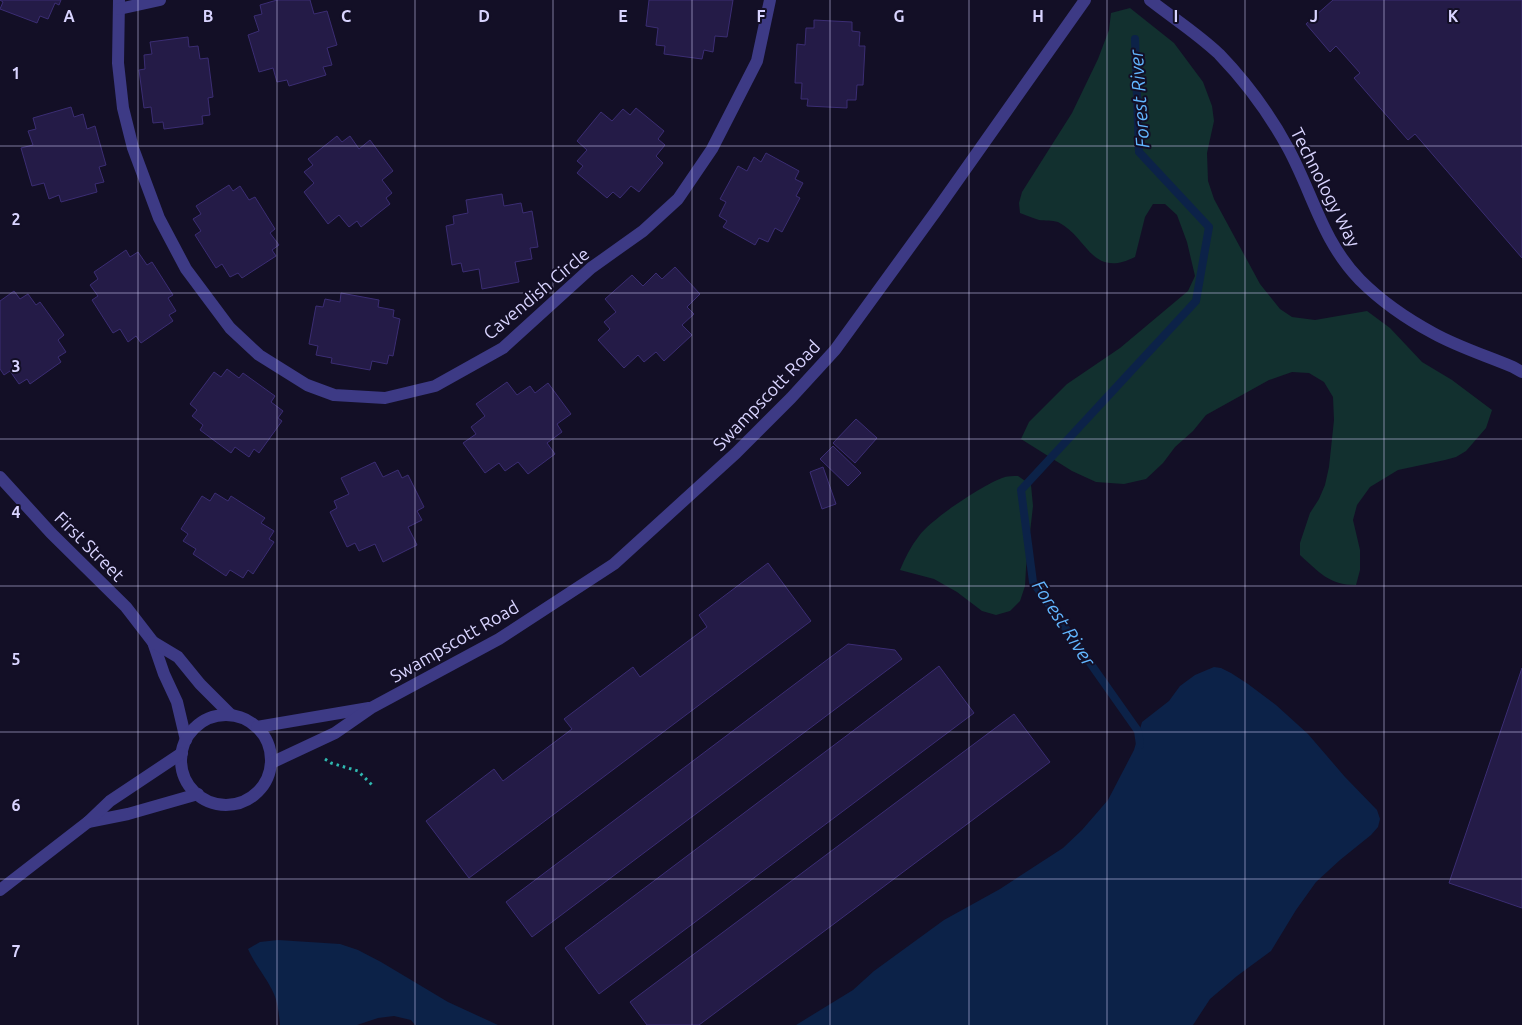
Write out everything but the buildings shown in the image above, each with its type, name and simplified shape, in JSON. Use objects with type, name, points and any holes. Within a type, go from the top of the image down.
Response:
[{"type":"street","points":[[119,5],[160,0]]},
{"type":"street","name":"Cavendish Circle","points":[[119,5],[118,63],[123,108],[133,148],[159,218],[186,269],[230,328],[259,355],[307,385],[334,395],[385,398],[435,386],[503,348],[591,268],[642,231],[678,199],[712,150],[757,61],[770,0]]},
{"type":"street","name":"Swampscott Road","points":[[271,764],[335,733],[371,708],[499,639],[614,564],[736,453],[791,398],[835,350],[931,219],[1084,0]]},
{"type":"street","name":"Technology Way","points":[[1150,0],[1217,53],[1269,115],[1304,181],[1320,222],[1338,254],[1359,279],[1382,300],[1434,334],[1522,372]]},
{"type":"street","name":"First Street","points":[[0,477],[50,533],[126,607],[153,642],[164,674],[177,702],[184,747]]},
{"type":"street","name":"First Street","points":[[153,642],[178,657],[200,684],[231,715]]},
{"type":"street","name":"Swampscott Road","points":[[257,727],[371,708]]},
{"type":"street","points":[[231,715],[244,719],[257,727],[265,738],[270,750],[271,764],[262,788],[252,797],[240,803],[227,805],[202,798],[186,779],[182,766],[184,747],[193,730],[203,722],[216,716],[231,715]]},
{"type":"street","points":[[0,890],[88,822],[110,801],[184,747]]},
{"type":"street","points":[[88,822],[128,814],[198,794]]},
{"type":"path","points":[[324,758],[331,763],[358,771],[374,787]]},
{"type":"green space","points":[[1130,8],[1174,43],[1203,82],[1212,106],[1214,121],[1207,153],[1208,181],[1214,199],[1260,284],[1280,309],[1292,317],[1315,320],[1367,311],[1390,328],[1422,362],[1452,380],[1492,410],[1486,428],[1466,451],[1456,457],[1398,470],[1370,487],[1357,505],[1353,520],[1360,550],[1360,570],[1356,585],[1331,580],[1300,555],[1300,543],[1310,513],[1325,485],[1334,420],[1333,397],[1324,382],[1309,373],[1292,372],[1269,380],[1206,415],[1146,479],[1124,484],[1096,482],[1072,471],[1021,439],[1029,422],[1067,384],[1120,348],[1188,291],[1195,276],[1187,242],[1177,215],[1165,204],[1153,204],[1145,217],[1135,257],[1109,263],[1099,260],[1068,229],[1058,222],[1039,220],[1020,213],[1019,203],[1022,192],[1072,113],[1098,59],[1109,30],[1111,13]]},
{"type":"green space","points":[[1018,476],[1031,485],[1033,506],[1025,586],[1020,601],[1010,611],[996,615],[982,611],[957,592],[934,579],[900,570],[916,540],[934,521],[958,503],[993,482],[1006,477]]},
{"type":"water","points":[[1214,667],[1231,673],[1248,684],[1276,705],[1308,734],[1345,777],[1377,810],[1380,819],[1378,827],[1371,835],[1316,882],[1271,951],[1210,999],[1193,1025],[796,1025],[853,990],[874,971],[944,920],[1000,889],[1063,848],[1082,830],[1108,800],[1134,750],[1142,722],[1169,701],[1180,686],[1195,675]]},
{"type":"water","points":[[278,940],[340,944],[358,950],[448,1002],[498,1025],[415,1025],[411,1020],[394,1016],[378,1018],[357,1025],[280,1025],[274,994],[248,949],[260,942]]},
{"type":"waterway","name":"Forest River","points":[[1135,39],[1139,152],[1209,227],[1196,301],[1021,490],[1033,582],[1138,731],[1140,745]]}]
